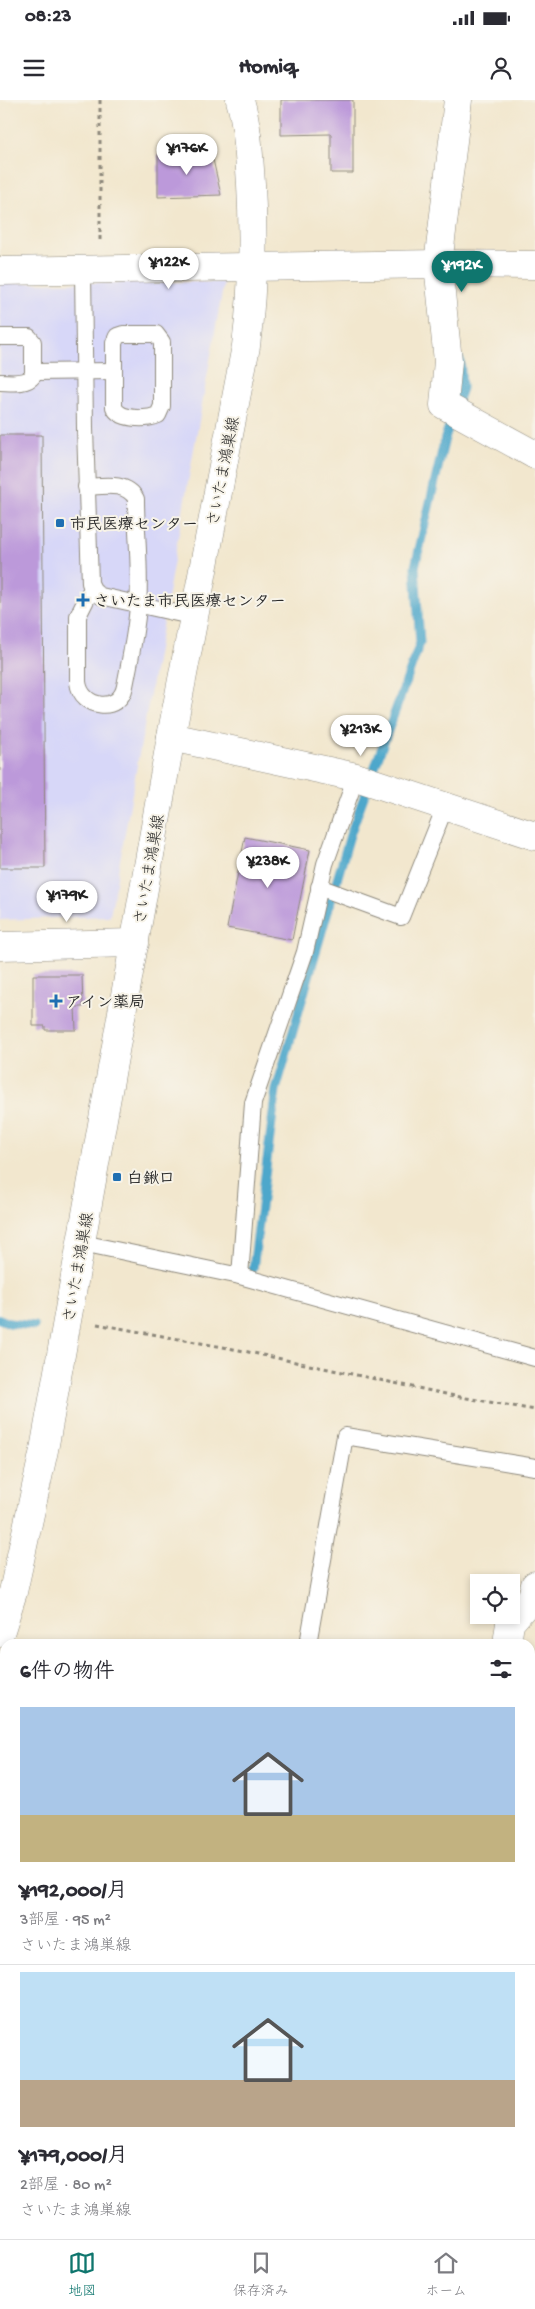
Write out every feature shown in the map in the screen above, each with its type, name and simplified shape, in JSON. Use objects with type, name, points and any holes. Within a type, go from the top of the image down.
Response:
[{"type":"street","name":"さいたま鴻巣線","points":[[0,1633],[13,1592],[44,1450],[171,737],[246,346],[253,267],[250,162],[240,100]]},
{"type":"street","points":[[458,100],[438,264],[448,361],[444,405],[535,455]]},
{"type":"street","points":[[0,270],[438,264],[535,265]]},
{"type":"street","points":[[171,737],[356,777],[535,836]]},
{"type":"street","points":[[0,946],[135,943]]},
{"type":"street","points":[[508,1639],[510,1623],[532,1597],[535,1585]]},
{"type":"lane","points":[[92,270],[84,371],[88,578],[92,588],[101,596],[194,617]]},
{"type":"lane","points":[[123,334],[152,334],[160,338],[162,406],[158,415],[153,417],[126,417],[116,413],[114,407],[114,371],[114,343],[117,336],[123,334]]},
{"type":"lane","points":[[0,337],[26,336],[32,339],[33,372],[33,376],[28,381],[0,382]]},
{"type":"lane","points":[[33,372],[114,371]]},
{"type":"lane","points":[[86,486],[119,486],[130,490],[136,498],[138,604],[124,690],[110,704],[96,705],[84,696],[78,682],[78,616],[92,588]]},
{"type":"lane","points":[[240,1276],[253,1103],[305,952],[324,864],[356,777]]},
{"type":"lane","points":[[319,888],[401,917],[445,807]]},
{"type":"lane","points":[[82,1243],[240,1276],[535,1358]]},
{"type":"lane","points":[[309,1639],[345,1436],[535,1467]]},
{"type":"path","points":[[92,270],[100,100]]},
{"type":"path","points":[[96,1324],[239,1350],[455,1396],[535,1410]]},
{"type":"shaded area","name":"さいたま市民医療センター","points":[[224,282],[110,916],[0,920],[0,283]]},
{"type":"building","points":[[281,100],[353,100],[353,173],[331,173],[331,134],[281,135]]},
{"type":"building","points":[[158,155],[212,155],[221,195],[158,197]]},
{"type":"building","points":[[0,435],[42,435],[45,868],[0,868]]},
{"type":"building","points":[[245,837],[310,850],[292,940],[227,928]]},
{"type":"building","points":[[33,975],[82,975],[83,1007],[75,1007],[76,1030],[45,1030],[45,1026],[33,1026]]},
{"type":"waterway","points":[[253,1269],[276,1090],[350,835],[420,643],[415,567],[445,438],[462,388],[460,360]]},
{"type":"waterway","points":[[0,1319],[9,1323],[34,1326]]},
{"type":"place","name":"市民医療センター","points":[[60,523]]},
{"type":"place","name":"さいたま市民医療センター","points":[[83,600]]},
{"type":"place","name":"アイン薬局","points":[[56,1001]]},
{"type":"place","name":"白鍬口","points":[[117,1177]]}]
